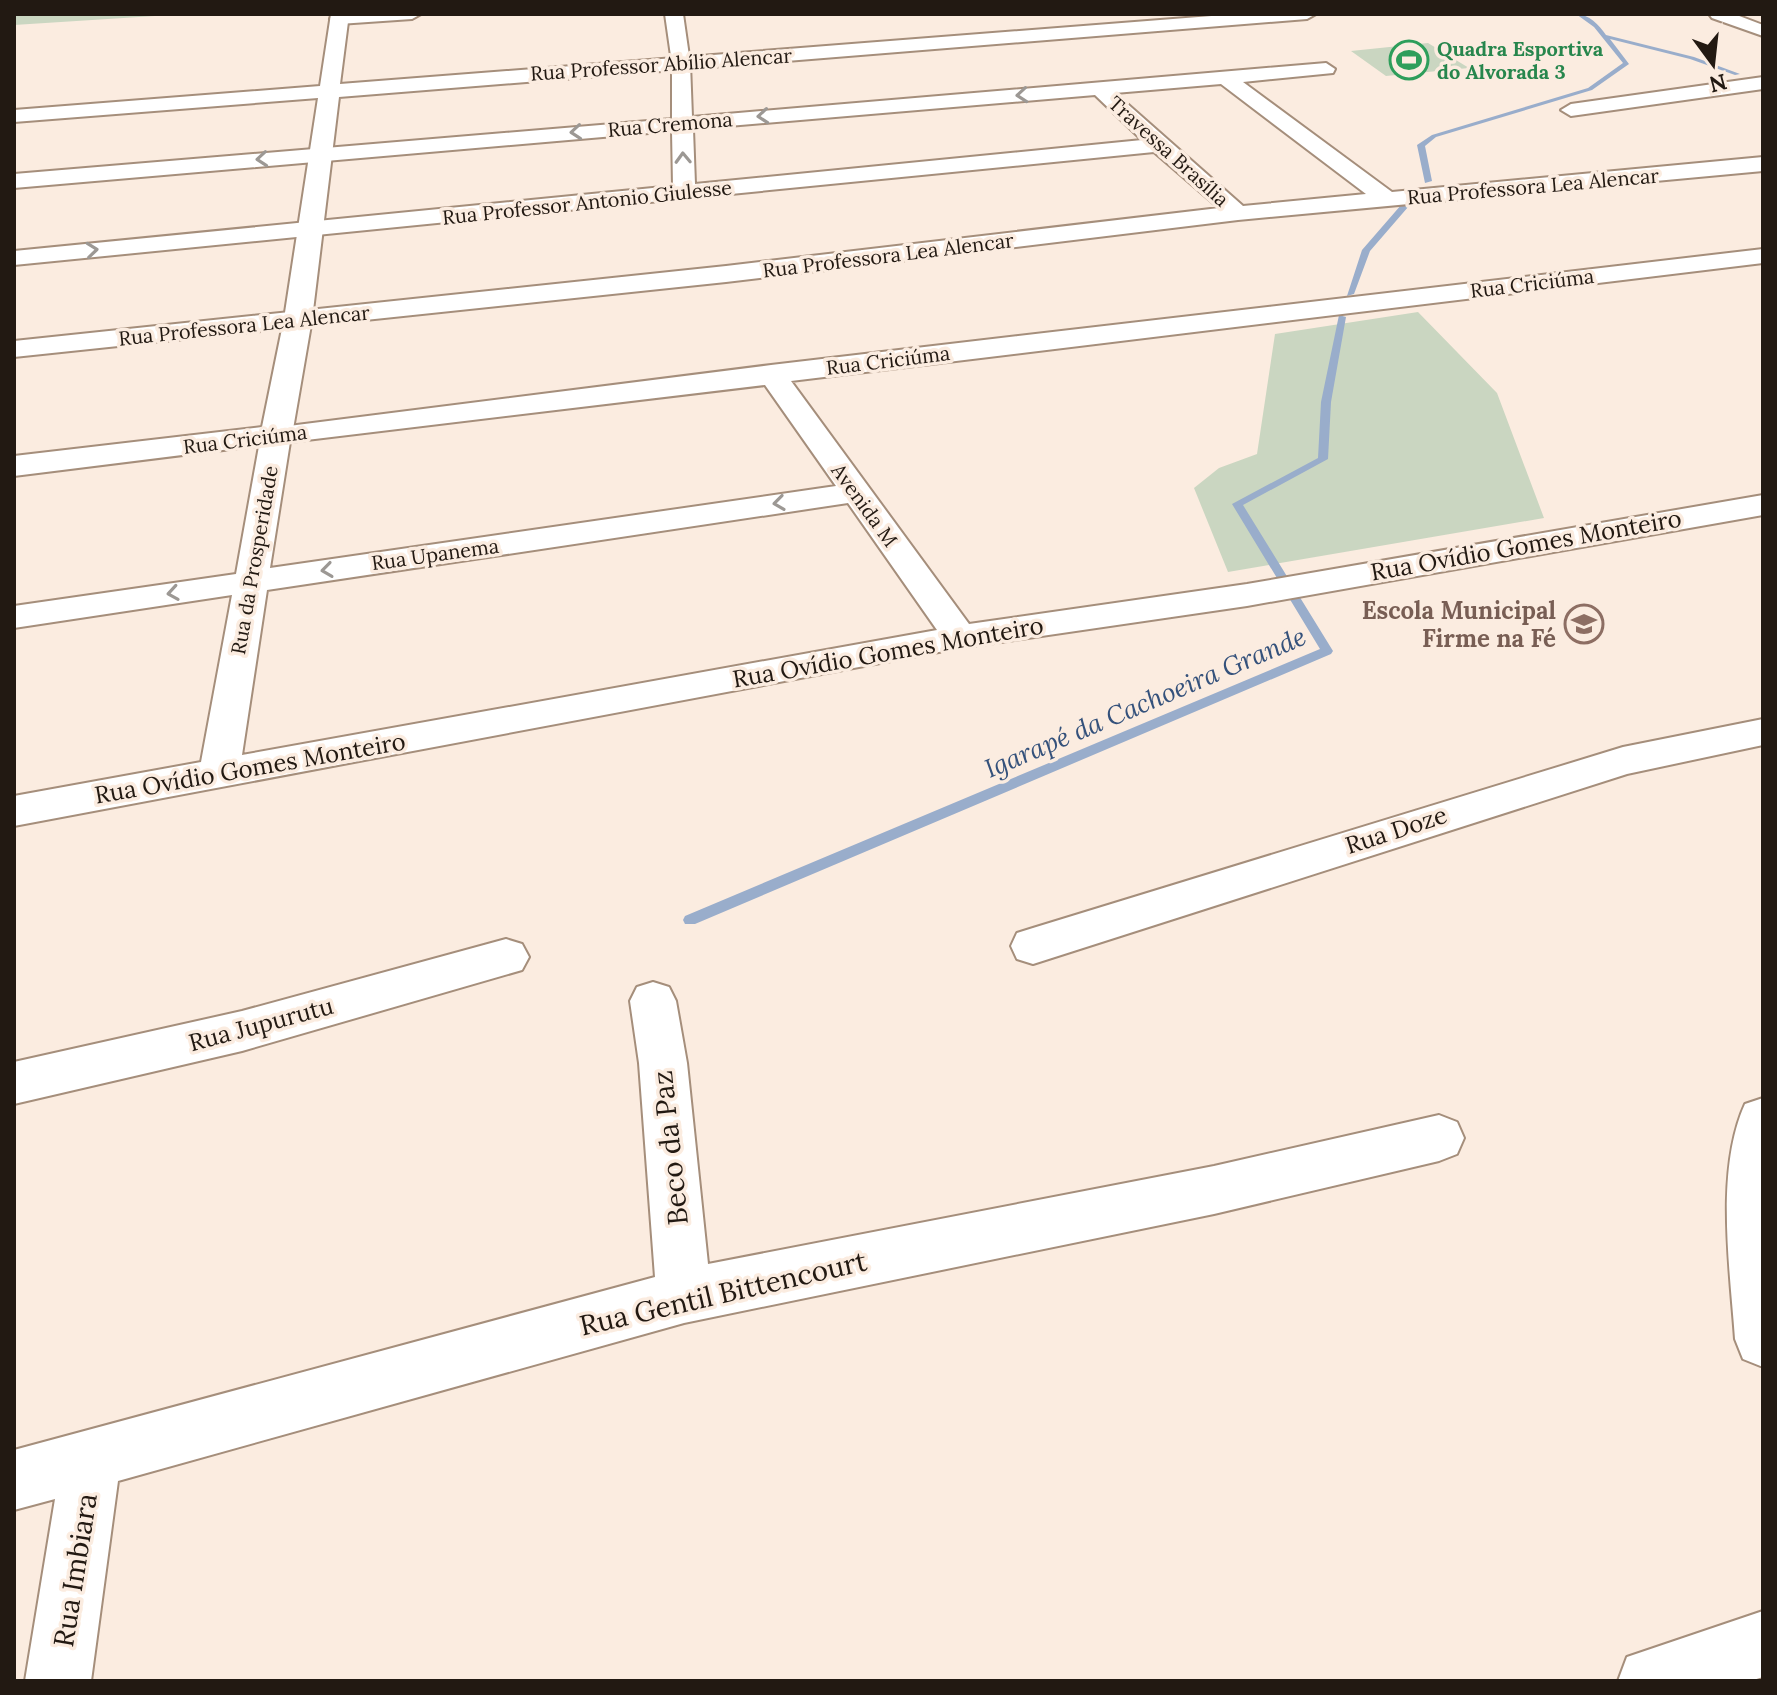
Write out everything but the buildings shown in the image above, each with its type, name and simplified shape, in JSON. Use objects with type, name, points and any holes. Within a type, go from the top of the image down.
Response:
[{"type":"street","points":[[340,17],[412,14]]},
{"type":"street","points":[[674,14],[681,63],[684,192]]},
{"type":"street","name":"Rua Professor Abílio Alencar","points":[[14,116],[1307,14]]},
{"type":"street","points":[[1718,14],[1754,22],[1763,31]]},
{"type":"street","name":"Rua da Prosperidade","points":[[219,775],[250,581],[298,319],[340,17]]},
{"type":"street","name":"Rua Cremona","points":[[14,181],[1326,69]]},
{"type":"street","points":[[1227,79],[1387,199]]},
{"type":"street","points":[[1571,110],[1763,83]]},
{"type":"street","name":"Travessa Brasília","points":[[1100,89],[1238,213]]},
{"type":"street","name":"Rua Professor Antonio Giulesse","points":[[14,258],[1159,145]]},
{"type":"street","name":"Rua Professora Lea Alencar","points":[[14,349],[726,274],[1238,213],[1763,164]]},
{"type":"street","name":"Rua Criciúma","points":[[14,466],[1763,256]]},
{"type":"street","name":"Avenida M","points":[[771,373],[960,637]]},
{"type":"street","name":"Rua Upanema","points":[[14,617],[856,492]]},
{"type":"street","name":"Rua Ovídio Gomes Monteiro","points":[[14,811],[960,637],[1247,595],[1760,509]]},
{"type":"street","name":"Rua Doze","points":[[1033,946],[1609,765],[1763,732]]},
{"type":"street","name":"Rua Jupurutu","points":[[14,1083],[242,1031],[506,957]]},
{"type":"street","name":"Beco da Paz","points":[[653,1001],[663,1063],[684,1296]]},
{"type":"street","points":[[1763,1120],[1752,1204],[1763,1339]]},
{"type":"street","name":"Rua Gentil Bittencourt","points":[[14,1480],[684,1296],[1214,1190],[1439,1138]]},
{"type":"street","name":"Rua Imbiara","points":[[58,1681],[91,1460]]},
{"type":"street","points":[[1651,1681],[1763,1644]]},
{"type":"green space","points":[[14,14],[186,14],[14,25]]},
{"type":"green space","name":"Quadra Esportiva do Alvorada 3","points":[[1428,43],[1469,68],[1386,76],[1351,51]]},
{"type":"green space","points":[[1418,312],[1497,393],[1544,518],[1228,572],[1194,488],[1219,468],[1257,454],[1275,334]]},
{"type":"waterway","name":"Igarapé da Cachoeira Grande","points":[[1428,181],[1421,145],[1434,136],[1590,89],[1627,63],[1596,26],[1579,14]]},
{"type":"waterway","points":[[1605,36],[1692,58],[1737,74]]},
{"type":"waterway","name":"Igarapé da Cachoeira Grande","points":[[1350,294],[1366,250],[1411,199]]},
{"type":"waterway","name":"Igarapé da Cachoeira Grande","points":[[690,920],[1327,651],[1237,504],[1323,459],[1326,402],[1342,317]]},
{"type":"place","name":"Quadra Esportiva do Alvorada 3","points":[[1409,60]]},
{"type":"place","name":"Escola Municipal Firme na Fé","points":[[1584,624]]}]
